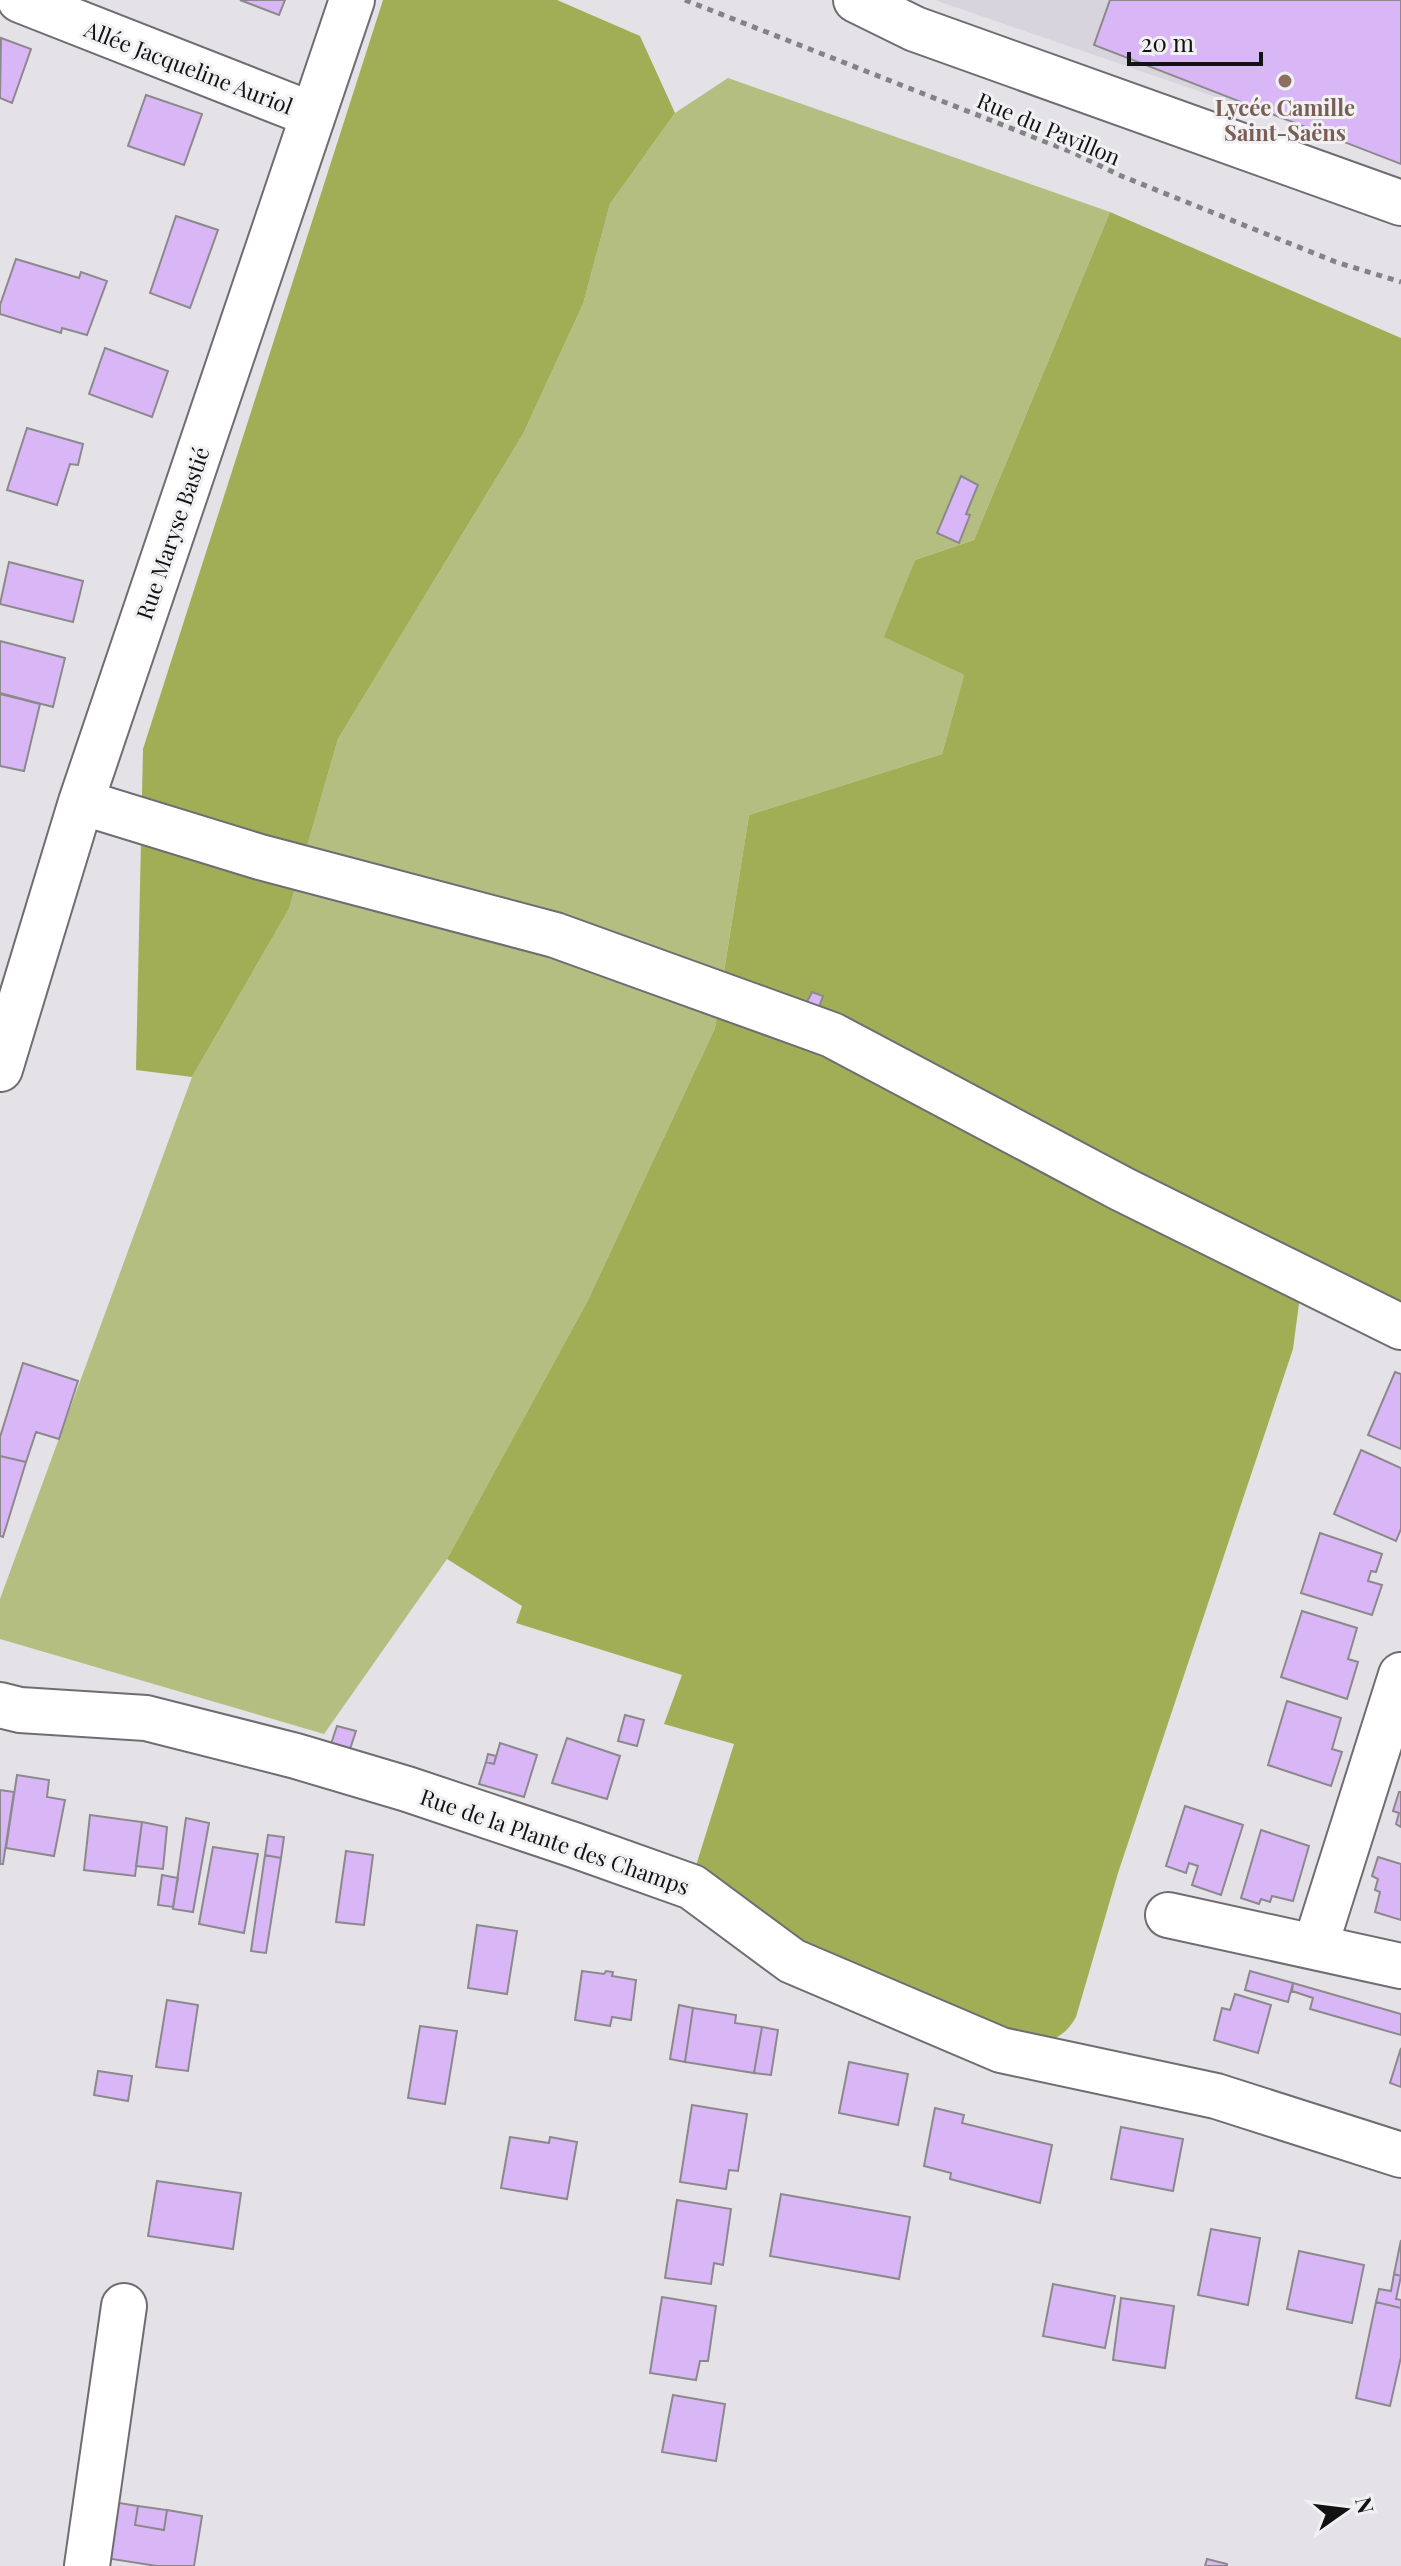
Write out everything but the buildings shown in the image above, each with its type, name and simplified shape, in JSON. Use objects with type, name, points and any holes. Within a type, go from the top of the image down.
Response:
[{"type":"street","name":"Allée Jacqueline Auriol","points":[[20,0],[313,115]]},
{"type":"street","name":"Rue Maryse Bastié","points":[[0,1069],[81,802],[352,0]]},
{"type":"street","points":[[856,0],[915,29],[1401,203]]},
{"type":"street","points":[[81,802],[260,857],[555,935],[832,1035],[1122,1189],[1401,1327]]},
{"type":"street","points":[[1315,1947],[1401,1675]]},
{"type":"street","name":"Rue de la Plante des Champs","points":[[0,1705],[20,1710],[146,1718],[296,1756],[407,1789],[692,1887],[792,1961],[1001,2050],[1216,2096],[1401,2155]]},
{"type":"street","points":[[1168,1915],[1401,1966]]},
{"type":"street","points":[[87,2566],[124,2306]]},
{"type":"path","name":"Rue du Pavillon","points":[[685,0],[1059,147],[1119,175],[1336,262],[1401,282]]},
{"type":"shaded area","name":"Lycée Camille Saint-Saëns","points":[[935,0],[1401,0],[1401,161]]},
{"type":"green space","points":[[383,0],[557,0],[640,36],[675,113],[610,204],[583,304],[523,434],[338,739],[289,909],[192,1077],[136,1070],[143,749]]},
{"type":"green space","points":[[728,78],[1110,212],[974,540],[915,560],[885,637],[964,675],[942,754],[749,815],[715,1028],[588,1300],[447,1559],[324,1734],[0,1639],[0,1599],[192,1077],[289,909],[338,739],[523,434],[583,304],[610,204],[675,113]]},
{"type":"green space","points":[[1110,212],[1401,338],[1401,1320],[1303,1273],[1293,1349],[1118,1873],[1076,2017],[1068,2029],[1058,2036],[1032,2044],[809,1949],[694,1872],[734,1744],[664,1724],[682,1675],[516,1623],[522,1606],[447,1559],[588,1300],[715,1028],[749,815],[942,754],[964,675],[884,637],[915,560],[974,540]]},
{"type":"place","name":"Lycée Camille Saint-Saëns","points":[[1285,81]]}]
